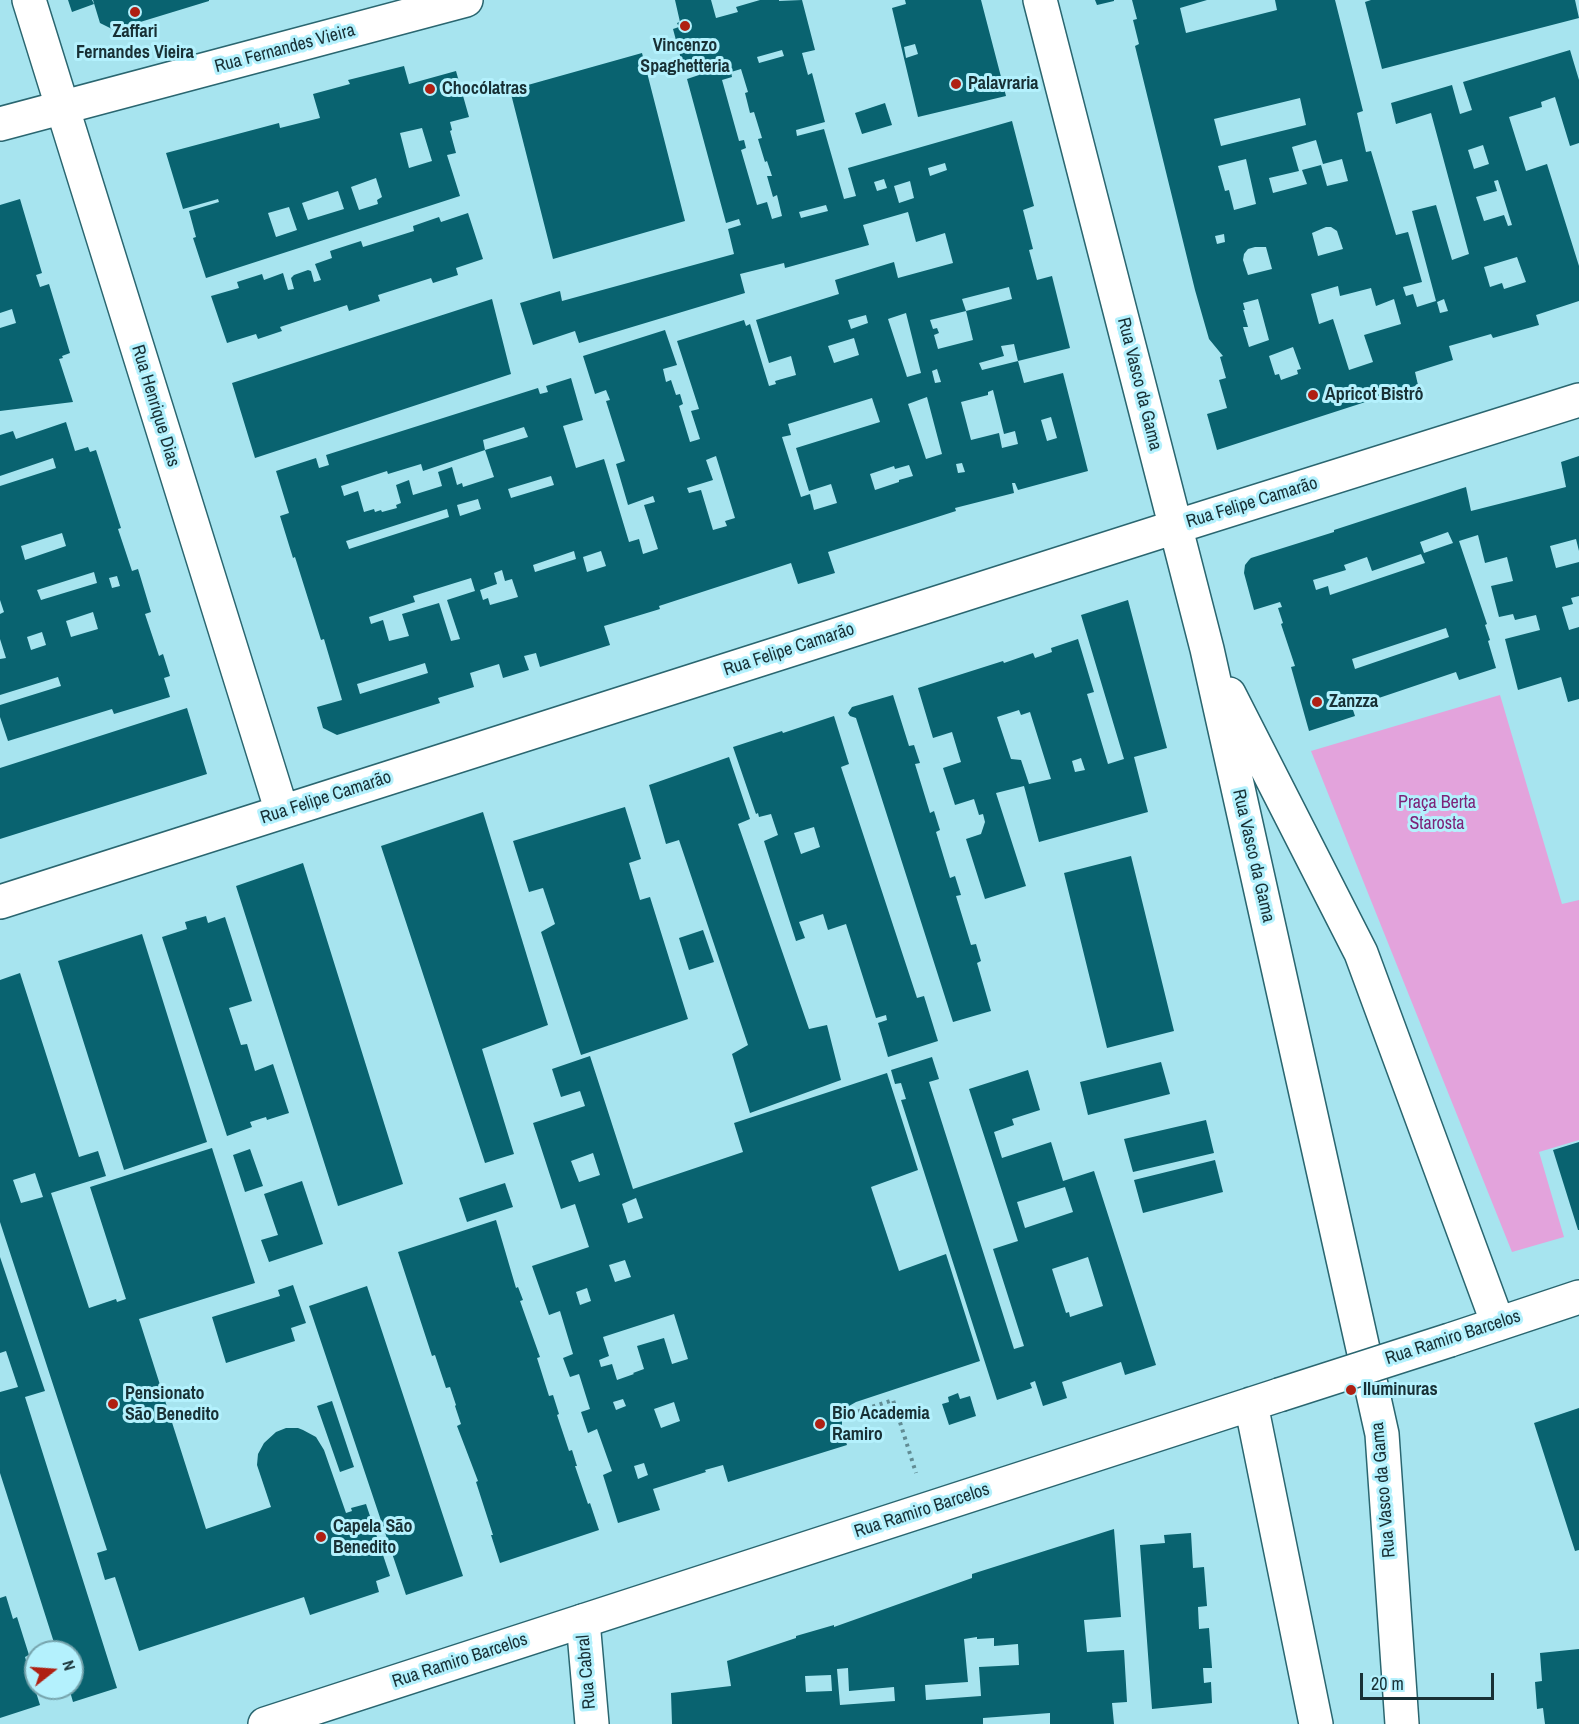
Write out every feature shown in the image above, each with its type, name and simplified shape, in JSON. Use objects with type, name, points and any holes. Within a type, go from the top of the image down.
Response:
[{"type":"street","name":"Rua Henrique Dias","points":[[29,0],[282,812]]},
{"type":"street","name":"Rua Fernandes Vieira","points":[[0,124],[466,0]]},
{"type":"street","name":"Rua Vasco da Gama","points":[[1040,0],[1207,650],[1382,1434],[1402,1724]]},
{"type":"street","name":"Rua Felipe Camarão","points":[[0,902],[1579,400]]},
{"type":"street","points":[[1207,650],[1360,954],[1498,1324]]},
{"type":"street","name":"Rua Ramiro Barcelos","points":[[265,1724],[1579,1297]]},
{"type":"street","points":[[1265,1400],[1317,1724]]},
{"type":"street","name":"Rua Cabral","points":[[583,1621],[592,1724]]},
{"type":"path","points":[[844,1416],[893,1400],[928,1509]]},
{"type":"green space","name":"Praça Berta Starosta","points":[[1500,695],[1562,904],[1579,900],[1579,1140],[1539,1152],[1564,1237],[1512,1252],[1311,751]]},
{"type":"building","points":[[68,0],[92,0],[94,4],[72,12]]},
{"type":"building","name":"Zaffari Fernandes Vieira","points":[[93,0],[209,1],[114,30],[100,23]]},
{"type":"building","points":[[675,0],[711,0],[716,18],[738,12],[736,7],[760,0],[802,0],[815,50],[802,53],[808,75],[812,73],[825,122],[796,130],[797,136],[824,129],[844,199],[856,196],[848,168],[1012,121],[1034,206],[1023,210],[1033,249],[1029,250],[1037,280],[1052,276],[1070,348],[1018,361],[1024,383],[1063,373],[1088,471],[1018,490],[1015,483],[1012,483],[1014,493],[955,508],[956,511],[828,552],[835,573],[798,584],[791,563],[659,606],[660,609],[604,626],[610,645],[540,667],[536,653],[524,656],[529,670],[503,678],[499,664],[470,673],[474,687],[438,698],[440,703],[337,735],[323,728],[317,707],[342,700],[324,639],[321,640],[280,516],[289,513],[276,471],[316,458],[319,468],[329,465],[326,455],[538,388],[540,394],[548,392],[546,386],[571,378],[583,420],[563,426],[576,468],[604,459],[629,542],[639,539],[643,554],[658,549],[644,505],[655,502],[653,496],[628,505],[616,464],[625,461],[606,401],[610,400],[606,390],[595,394],[583,356],[665,330],[677,365],[663,369],[666,382],[671,380],[676,395],[680,394],[683,404],[679,406],[690,442],[700,439],[691,411],[699,409],[677,341],[744,320],[746,326],[750,324],[769,386],[776,384],[775,381],[796,375],[791,356],[769,363],[756,320],[839,294],[835,280],[894,262],[898,278],[953,263],[945,233],[916,242],[908,212],[863,225],[869,245],[785,268],[784,263],[740,274],[745,293],[579,343],[575,331],[533,345],[520,303],[560,291],[562,301],[734,254],[728,229],[741,225],[739,219],[726,223],[687,79],[699,75],[699,71],[685,74],[673,29],[679,27],[677,23],[680,22]],"holes":[[[782,50],[784,56],[759,63],[757,57]],[[741,69],[748,92],[745,93],[750,113],[754,112],[762,138],[758,139],[772,176],[767,176],[773,197],[777,195],[782,216],[772,219],[767,202],[757,205],[741,150],[746,148],[744,140],[739,141],[722,80],[732,77],[731,72]],[[945,163],[947,170],[930,176],[928,168]],[[884,179],[887,188],[877,191],[874,182]],[[910,181],[914,198],[899,203],[894,186]],[[826,205],[828,211],[801,218],[799,212]],[[1009,287],[1012,299],[966,311],[962,299]],[[966,311],[973,340],[938,349],[934,335],[939,333],[937,328],[933,329],[930,320]],[[906,313],[921,373],[907,377],[888,319]],[[866,315],[868,323],[851,329],[848,320]],[[854,338],[859,355],[834,363],[828,346]],[[1014,344],[1018,361],[982,370],[979,363],[1004,356],[1001,346]],[[937,369],[941,382],[935,383],[932,371]],[[993,390],[1004,434],[1015,431],[1018,444],[1002,448],[999,433],[971,440],[961,402],[988,395],[988,392]],[[927,397],[942,454],[926,459],[908,404]],[[872,398],[880,422],[796,448],[809,491],[831,484],[837,503],[814,510],[810,494],[801,497],[782,437],[791,435],[788,424]],[[1051,417],[1057,438],[1047,441],[1041,420]],[[524,427],[528,437],[485,450],[483,440]],[[485,450],[494,477],[463,487],[462,483],[457,485],[452,467],[438,472],[442,486],[413,495],[409,480],[396,485],[401,503],[396,505],[397,508],[382,512],[381,510],[375,512],[374,509],[364,512],[358,491],[344,496],[341,486],[387,471],[388,474],[421,464],[423,471]],[[716,456],[735,518],[725,521],[727,526],[713,530],[701,490],[689,493],[687,488],[713,480],[706,460]],[[962,463],[965,472],[958,473],[956,464]],[[909,465],[913,476],[875,490],[870,474],[894,466],[895,469]],[[551,476],[554,485],[511,498],[508,489]],[[478,499],[481,509],[460,516],[457,505]],[[447,509],[449,517],[349,549],[346,541]],[[574,551],[576,559],[535,572],[533,565]],[[601,551],[606,566],[587,572],[583,557]],[[502,570],[505,581],[512,579],[518,597],[490,605],[488,598],[483,600],[480,590],[497,584],[494,573]],[[471,578],[475,591],[447,600],[460,639],[451,641],[439,603],[402,614],[409,636],[389,641],[383,620],[371,624],[369,617],[415,602],[413,596]],[[425,663],[428,673],[360,694],[357,684]]]},
{"type":"building","points":[[905,0],[981,0],[1006,96],[918,117],[892,8],[906,4]],"holes":[[[915,44],[918,54],[906,58],[904,47]]]},
{"type":"building","points":[[1095,0],[1114,0],[1114,1],[1097,5]]},
{"type":"building","points":[[1132,0],[1207,0],[1180,8],[1186,33],[1277,10],[1275,0],[1335,0],[1363,111],[1357,113],[1366,152],[1371,151],[1396,235],[1408,232],[1422,282],[1403,287],[1406,296],[1413,294],[1417,307],[1436,301],[1412,211],[1436,205],[1452,260],[1469,254],[1431,113],[1396,124],[1391,103],[1452,85],[1460,114],[1472,110],[1463,82],[1570,50],[1579,80],[1579,143],[1570,146],[1555,97],[1541,102],[1542,107],[1509,117],[1526,171],[1547,164],[1579,266],[1579,301],[1536,315],[1539,325],[1493,338],[1491,334],[1449,346],[1453,360],[1415,372],[1418,385],[1217,450],[1207,414],[1227,408],[1219,380],[1226,378],[1220,357],[1223,356],[1209,339],[1195,290],[1135,46],[1139,44],[1133,20],[1137,19]],"holes":[[[1300,98],[1306,125],[1221,146],[1214,119]],[[1316,140],[1323,164],[1342,159],[1348,181],[1327,186],[1321,165],[1302,170],[1307,184],[1273,193],[1269,178],[1299,171],[1292,147]],[[1483,145],[1489,164],[1474,169],[1468,150]],[[1246,159],[1256,204],[1234,210],[1229,190],[1225,191],[1218,166]],[[1498,180],[1512,225],[1508,226],[1504,215],[1484,221],[1476,197],[1497,191],[1494,181]],[[1331,227],[1337,231],[1343,249],[1318,256],[1312,233]],[[1224,234],[1225,242],[1217,244],[1215,236]],[[1266,247],[1272,269],[1248,275],[1243,260],[1248,249]],[[1517,257],[1526,282],[1504,289],[1502,283],[1490,287],[1484,267]],[[1338,286],[1340,296],[1371,288],[1376,306],[1394,299],[1401,324],[1364,335],[1373,362],[1349,370],[1333,319],[1319,324],[1311,294]],[[1258,299],[1269,340],[1249,347],[1243,327],[1248,327],[1243,310],[1245,310],[1243,303]],[[1444,299],[1448,311],[1440,313],[1437,302]],[[1293,347],[1301,369],[1297,370],[1298,374],[1281,380],[1279,374],[1275,375],[1269,356]]]},
{"type":"building","points":[[1371,0],[1575,0],[1579,18],[1382,69],[1365,2]]},
{"type":"building","points":[[642,53],[685,221],[553,259],[510,90]]},
{"type":"building","points":[[404,66],[409,84],[456,71],[469,117],[450,122],[456,153],[447,155],[460,196],[206,278],[193,238],[196,237],[189,211],[219,202],[218,199],[183,209],[166,153],[279,123],[280,128],[320,118],[313,94],[350,84],[348,80]],"holes":[[[422,128],[432,161],[409,168],[400,133]],[[376,178],[382,197],[377,200],[378,204],[359,210],[351,187]],[[338,191],[344,209],[308,220],[302,203]],[[289,207],[297,230],[276,237],[268,213]]]},
{"type":"building","points":[[885,103],[892,125],[862,134],[855,113]]},
{"type":"building","points":[[20,199],[42,273],[36,275],[40,287],[49,284],[70,353],[59,359],[73,402],[0,411],[0,328],[16,323],[12,309],[0,313],[0,205]]},
{"type":"building","points":[[468,213],[483,259],[456,268],[458,275],[433,283],[431,278],[378,295],[380,301],[349,311],[347,305],[280,327],[282,331],[258,339],[256,334],[227,343],[211,296],[239,288],[237,282],[262,274],[264,280],[283,273],[288,290],[294,289],[291,278],[308,270],[311,271],[314,282],[321,280],[315,264],[332,258],[330,251],[361,241],[363,247],[414,231],[413,226],[439,217],[441,222]]},
{"type":"building","points":[[492,299],[511,374],[255,458],[232,383]]},
{"type":"building","points":[[66,422],[75,451],[88,447],[90,452],[96,450],[132,571],[138,569],[151,612],[145,614],[159,656],[163,654],[170,676],[164,678],[170,697],[114,714],[112,709],[8,741],[0,717],[0,705],[61,686],[58,677],[0,695],[0,659],[6,658],[0,639],[0,614],[4,612],[0,600],[0,486],[56,468],[53,458],[0,476],[0,435],[13,431],[16,439]],"holes":[[[62,533],[66,546],[25,560],[21,546]],[[94,572],[97,583],[41,600],[37,590]],[[117,576],[120,586],[112,588],[109,578]],[[93,612],[98,629],[71,637],[66,621]],[[42,632],[46,645],[31,650],[27,637]]]},
{"type":"building","points":[[1579,456],[1579,551],[1576,539],[1550,546],[1556,568],[1579,562],[1579,596],[1571,598],[1573,604],[1562,607],[1569,630],[1579,627],[1579,699],[1568,702],[1561,677],[1518,690],[1505,639],[1540,630],[1536,615],[1515,620],[1513,614],[1499,617],[1491,586],[1513,581],[1507,557],[1485,563],[1478,535],[1459,541],[1487,624],[1485,625],[1490,640],[1488,641],[1496,668],[1459,680],[1456,672],[1352,707],[1355,716],[1309,731],[1291,667],[1295,666],[1281,624],[1283,623],[1278,608],[1282,607],[1280,602],[1254,610],[1244,573],[1245,565],[1249,560],[1466,487],[1471,511],[1566,487],[1561,462]],"holes":[[[1448,532],[1453,543],[1424,553],[1420,542]],[[1421,554],[1425,563],[1330,595],[1328,586],[1316,590],[1313,580],[1346,570],[1344,565],[1367,557],[1372,571]],[[1446,628],[1449,637],[1355,669],[1352,659]]]},
{"type":"building","points":[[1128,600],[1167,748],[1134,757],[1148,812],[1039,842],[1024,786],[996,793],[1026,886],[985,899],[966,839],[981,834],[985,822],[983,814],[979,815],[974,799],[955,805],[943,768],[961,762],[952,732],[933,738],[918,688],[1033,653],[1035,658],[1052,652],[1051,648],[1078,639],[1094,692],[1087,694],[1108,764],[1124,759],[1081,615]],"holes":[[[1019,710],[1021,715],[1030,712],[1051,779],[1029,784],[1021,760],[1011,759],[997,717]],[[1081,758],[1085,770],[1075,772],[1072,761]]]},
{"type":"building","points":[[893,695],[909,746],[914,745],[920,763],[915,764],[930,813],[934,811],[940,830],[936,832],[950,878],[955,876],[961,895],[956,896],[971,945],[976,944],[981,961],[977,963],[991,1011],[953,1022],[856,718],[848,713],[852,707]]},
{"type":"building","points":[[187,708],[207,774],[0,839],[0,768]]},
{"type":"building","points":[[834,716],[849,764],[841,767],[917,998],[924,996],[938,1041],[888,1057],[878,1023],[887,1020],[886,1015],[876,1018],[846,924],[828,930],[823,914],[799,922],[805,938],[796,941],[764,841],[778,835],[771,814],[759,817],[758,813],[756,814],[733,747],[782,731],[783,733]],"holes":[[[814,827],[820,847],[801,854],[794,833]]]},
{"type":"building","points":[[729,757],[750,819],[738,824],[809,1029],[827,1025],[841,1080],[750,1113],[732,1054],[748,1045],[679,840],[666,844],[649,785]]},
{"type":"building","points":[[625,807],[641,859],[629,863],[640,900],[650,897],[688,1019],[581,1055],[541,932],[555,924],[543,888],[529,892],[513,841]]},
{"type":"building","points":[[483,812],[548,1025],[482,1049],[514,1154],[485,1163],[381,846]]},
{"type":"building","points":[[1131,856],[1174,1031],[1107,1048],[1064,873]]},
{"type":"building","points":[[303,863],[403,1184],[338,1206],[236,886]]},
{"type":"building","points":[[206,916],[208,923],[225,917],[252,1001],[229,1008],[241,1045],[247,1044],[255,1071],[273,1064],[289,1113],[267,1120],[266,1117],[250,1122],[252,1127],[227,1136],[162,937],[187,929],[185,922]]},
{"type":"building","points":[[703,930],[714,962],[689,970],[679,938]]},
{"type":"building","points":[[142,934],[207,1142],[124,1170],[58,961]]},
{"type":"building","points":[[20,973],[79,1157],[98,1151],[106,1176],[51,1193],[89,1308],[116,1299],[117,1302],[126,1299],[90,1187],[212,1148],[255,1283],[139,1319],[206,1529],[271,1507],[257,1465],[258,1454],[264,1443],[276,1432],[286,1428],[298,1428],[316,1437],[324,1450],[346,1513],[352,1511],[351,1508],[366,1504],[390,1576],[376,1581],[379,1592],[310,1615],[304,1597],[139,1651],[115,1577],[105,1580],[97,1553],[107,1550],[0,1222],[0,980]],"holes":[[[35,1173],[43,1197],[21,1203],[13,1180]]]},
{"type":"building","points":[[590,1056],[633,1189],[743,1152],[734,1123],[887,1073],[918,1170],[871,1187],[899,1271],[946,1254],[980,1361],[849,1406],[842,1421],[842,1430],[847,1445],[728,1482],[723,1465],[705,1470],[706,1472],[653,1489],[660,1510],[618,1523],[603,1475],[612,1471],[597,1429],[588,1433],[581,1412],[590,1409],[579,1374],[570,1377],[563,1358],[573,1354],[560,1311],[549,1315],[532,1266],[589,1247],[575,1204],[561,1209],[533,1123],[585,1106],[580,1091],[561,1097],[552,1069]],"holes":[[[593,1153],[600,1175],[579,1182],[571,1161]],[[636,1198],[643,1218],[628,1223],[622,1204]],[[625,1260],[631,1277],[615,1282],[609,1265]],[[587,1288],[591,1301],[580,1305],[576,1292]],[[674,1314],[688,1359],[672,1364],[664,1338],[637,1346],[644,1369],[617,1380],[612,1364],[601,1367],[599,1360],[609,1356],[603,1337]],[[623,1399],[626,1406],[616,1410],[613,1402]],[[674,1402],[680,1421],[661,1428],[654,1409]],[[644,1463],[648,1475],[638,1479],[634,1466]]]},
{"type":"building","points":[[932,1057],[939,1079],[929,1082],[1014,1349],[1024,1346],[993,1249],[1018,1241],[969,1089],[1028,1070],[1040,1110],[1012,1119],[1014,1125],[994,1132],[1002,1158],[1051,1142],[1063,1181],[1094,1171],[1156,1365],[1125,1375],[1121,1362],[1062,1382],[1067,1398],[1043,1406],[1035,1381],[1030,1383],[1032,1388],[997,1400],[901,1100],[906,1099],[901,1083],[895,1084],[891,1070]],"holes":[[[1065,1187],[1073,1212],[1025,1228],[1017,1202]],[[1088,1257],[1103,1306],[1070,1317],[1069,1312],[1066,1313],[1052,1269]]]},
{"type":"building","points":[[1161,1062],[1170,1094],[1088,1115],[1080,1082]]},
{"type":"building","points":[[1206,1120],[1214,1153],[1133,1172],[1124,1139]]},
{"type":"building","points":[[1579,1142],[1579,1230],[1578,1230],[1553,1150]]},
{"type":"building","points":[[250,1149],[263,1186],[245,1192],[233,1155]]},
{"type":"building","points":[[1215,1160],[1223,1192],[1143,1213],[1134,1180]]},
{"type":"building","points":[[302,1181],[323,1244],[269,1262],[261,1240],[278,1235],[264,1194]]},
{"type":"building","points":[[505,1183],[513,1207],[467,1222],[459,1198]]},
{"type":"building","points":[[496,1220],[516,1288],[518,1287],[523,1300],[520,1301],[540,1357],[537,1358],[549,1396],[553,1395],[569,1451],[572,1450],[577,1466],[575,1466],[599,1530],[500,1563],[476,1482],[478,1481],[457,1426],[461,1424],[456,1405],[450,1387],[446,1388],[435,1355],[432,1356],[398,1252]]},
{"type":"building","points":[[0,1257],[45,1391],[25,1397],[117,1688],[84,1698],[84,1640],[53,1640],[0,1473],[0,1392],[18,1387],[6,1351],[0,1353]]},
{"type":"building","points":[[293,1285],[306,1323],[291,1328],[295,1341],[226,1363],[212,1317],[280,1296],[278,1290]]},
{"type":"building","points":[[367,1286],[463,1576],[406,1595],[309,1306]]},
{"type":"building","points":[[958,1393],[960,1399],[970,1396],[976,1416],[949,1425],[942,1404],[949,1402],[948,1397]]},
{"type":"building","points":[[332,1401],[354,1467],[340,1472],[317,1406]]},
{"type":"building","points":[[1579,1408],[1579,1550],[1575,1551],[1534,1423]]},
{"type":"building","points":[[1114,1529],[1121,1617],[1084,1620],[1087,1652],[1124,1650],[1127,1702],[1112,1703],[1114,1724],[1050,1724],[1050,1713],[983,1718],[983,1724],[672,1724],[671,1693],[731,1686],[727,1661],[796,1638],[796,1636],[834,1625],[834,1627],[972,1578],[972,1574]],"holes":[[[977,1637],[977,1639],[994,1638],[994,1646],[1018,1644],[1019,1665],[979,1667],[981,1696],[926,1700],[925,1685],[968,1682],[964,1639]],[[848,1668],[849,1691],[894,1687],[895,1701],[840,1705],[837,1669]],[[831,1675],[832,1691],[806,1692],[805,1676]]]},
{"type":"building","points":[[1191,1533],[1193,1568],[1204,1567],[1207,1606],[1198,1607],[1199,1629],[1209,1628],[1212,1668],[1203,1668],[1204,1683],[1211,1682],[1212,1703],[1152,1709],[1140,1545],[1165,1543],[1164,1535]]},
{"type":"building","points":[[6,1596],[13,1619],[17,1617],[24,1640],[24,1700],[38,1700],[40,1705],[0,1718],[0,1598]]},
{"type":"building","points":[[1579,1649],[1579,1724],[1545,1724],[1543,1708],[1537,1709],[1535,1682],[1542,1681],[1540,1653]]},
{"type":"place","name":"Zaffari Fernandes Vieira","points":[[135,12]]},
{"type":"place","name":"Vincenzo Spaghetteria","points":[[685,26]]},
{"type":"place","name":"Palavraria","points":[[956,84]]},
{"type":"place","name":"Chocólatras","points":[[430,89]]},
{"type":"place","name":"Apricot Bistrô","points":[[1313,395]]},
{"type":"place","name":"Zanzza","points":[[1317,702]]},
{"type":"place","name":"Iluminuras","points":[[1351,1390]]},
{"type":"place","name":"Pensionato São Benedito","points":[[113,1404]]},
{"type":"place","name":"Bio Academia Ramiro","points":[[820,1424]]},
{"type":"place","name":"Capela São Benedito","points":[[321,1537]]}]
